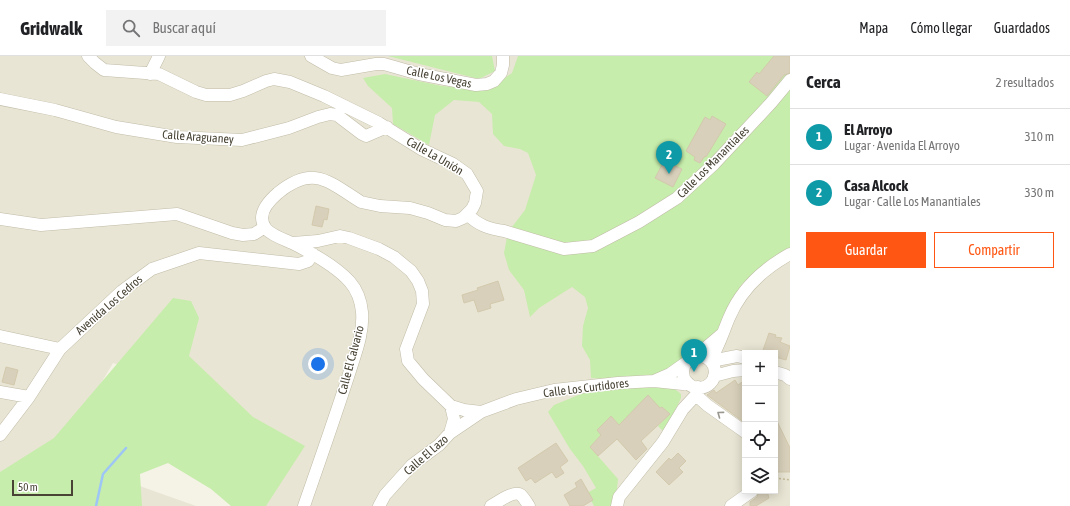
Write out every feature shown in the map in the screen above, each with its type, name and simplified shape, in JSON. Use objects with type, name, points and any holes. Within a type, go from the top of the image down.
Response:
[{"type":"street","name":"Calle La Unión","points":[[88,56],[104,70],[159,74],[196,92],[206,94],[220,96],[230,95],[274,79],[282,80],[324,96],[387,127],[421,149],[453,164],[467,174],[474,185],[477,197],[475,203],[467,214]]},
{"type":"street","points":[[150,74],[159,56]]},
{"type":"street","name":"Calle Los Vegas","points":[[311,56],[332,68],[341,70],[384,64],[419,74],[476,85],[487,84],[494,81],[501,73],[503,56]]},
{"type":"street","name":"Calle Los Manantiales","points":[[467,214],[476,223],[494,230],[504,231],[564,249],[594,246],[639,222],[677,198],[714,164],[790,80]]},
{"type":"street","name":"Calle Araguaney","points":[[0,99],[55,110],[116,127],[177,138],[242,140],[289,128],[330,114],[337,116],[366,136],[387,127]]},
{"type":"street","points":[[450,433],[454,419],[451,406],[423,379],[408,361],[406,349],[423,304],[422,291],[418,281],[411,271],[394,257],[363,242],[340,236],[318,241],[297,243],[290,242],[274,235],[265,227],[262,218],[271,199],[297,180],[307,178],[327,180],[361,202],[372,205],[410,208],[451,221],[462,218],[467,214]]},
{"type":"street","points":[[0,219],[41,225],[176,214],[243,236],[254,234],[265,227]]},
{"type":"street","points":[[313,254],[312,250],[318,241]]},
{"type":"street","name":"Calle El Calvario","points":[[290,242],[313,254],[341,273],[353,286],[362,312],[360,337],[355,356],[304,506]]},
{"type":"street","name":"Avenida Los Cedros","points":[[0,434],[29,397],[60,349],[122,291],[152,269],[199,253],[206,258],[299,264],[308,261],[313,254]]},
{"type":"street","points":[[693,387],[708,385],[714,376],[715,371],[711,361],[730,316],[742,294],[757,277],[775,262],[790,254]]},
{"type":"street","name":"Calle Los Curtidores","points":[[654,381],[670,374],[723,334]]},
{"type":"street","points":[[0,336],[60,349]]},
{"type":"street","points":[[742,357],[737,356],[711,361],[701,356],[691,359],[685,366],[684,375],[707,405],[742,430]]},
{"type":"street","points":[[714,376],[742,370]]},
{"type":"street","name":"Calle Los Curtidores","points":[[451,406],[464,410],[481,412],[516,399],[554,390],[618,383],[654,381],[683,384],[693,387]]},
{"type":"street","points":[[617,506],[619,497],[663,442],[683,409],[693,387]]},
{"type":"street","points":[[0,392],[29,397]]},
{"type":"street","name":"Calle El Lazo","points":[[379,506],[385,495],[412,465],[440,445],[450,433],[481,412]]},
{"type":"street","points":[[491,506],[512,494],[517,493],[521,495],[529,506]]},
{"type":"street","points":[[731,506],[748,494]]},
{"type":"path","points":[[778,478],[790,480]]},
{"type":"shaded area","points":[[0,56],[790,56],[790,506],[246,506],[150,374],[113,363],[93,397],[0,501]]},
{"type":"shaded area","points":[[134,484],[196,506],[130,506]]},
{"type":"green space","points":[[388,56],[492,56],[495,71],[479,79]]},
{"type":"green space","points":[[518,56],[790,56],[790,249],[760,268],[741,285],[718,332],[701,349],[676,367],[663,373],[636,378],[591,378],[590,360],[582,346],[583,326],[588,308],[585,297],[572,287],[539,308],[530,317],[524,290],[509,270],[504,253],[508,232],[525,210],[536,175],[528,153],[520,149],[504,146],[493,134],[492,114],[479,102],[454,100],[435,115],[429,145],[393,124],[392,108],[368,86],[363,78],[385,74],[442,86],[487,90],[512,73]]},
{"type":"green space","points":[[173,298],[191,301],[199,318],[189,356],[253,417],[305,446],[266,506],[231,506],[211,489],[168,463],[140,474],[142,506],[0,506],[0,472],[54,438]]},
{"type":"green space","points":[[639,384],[675,389],[681,394],[681,398],[665,433],[658,426],[669,414],[662,407],[660,408],[648,396],[619,425],[611,416],[597,430],[601,435],[590,447],[618,479],[612,506],[594,506],[587,493],[596,488],[548,412],[554,405],[581,394],[596,390]]},
{"type":"building","points":[[774,56],[790,56],[790,73],[784,75],[767,96],[749,82],[757,72],[759,74]]},
{"type":"building","points":[[712,116],[726,124],[706,157],[705,156],[700,163],[694,160],[695,157],[686,151],[705,117],[710,120]]},
{"type":"building","points":[[664,161],[682,169],[673,187],[655,178]]},
{"type":"building","points":[[316,206],[329,209],[327,220],[324,219],[322,227],[312,225]]},
{"type":"building","points":[[498,281],[504,300],[490,304],[491,308],[478,312],[474,300],[464,303],[462,295]]},
{"type":"building","points":[[769,333],[776,335],[775,337],[782,338],[780,342],[790,346],[786,360],[778,358],[778,350],[763,350]]},
{"type":"building","points":[[6,367],[18,370],[14,385],[2,382]]},
{"type":"building","points":[[735,380],[738,385],[742,382],[742,421],[707,395],[714,390],[716,393]]},
{"type":"building","points":[[648,395],[660,408],[662,407],[670,414],[641,441],[647,449],[636,460],[617,439],[598,456],[590,447],[601,435],[597,430],[611,416],[619,425]]},
{"type":"building","points":[[778,423],[790,448],[790,472],[778,472]]},
{"type":"building","points":[[556,443],[568,461],[560,467],[564,473],[556,478],[552,472],[535,483],[531,478],[526,481],[518,468]]},
{"type":"building","points":[[678,453],[686,461],[679,468],[683,472],[669,485],[656,472],[669,458],[671,460]]},
{"type":"building","points":[[581,479],[593,500],[583,506],[570,506],[564,495],[577,487],[575,483]]},
{"type":"building","points":[[758,494],[768,494],[769,498],[756,506],[750,506],[750,502],[757,497]]},
{"type":"waterway","points":[[96,506],[103,474],[126,448]]},
{"type":"place","name":"Casa Alcock","points":[[669,174]]},
{"type":"place","name":"El Arroyo","points":[[694,372]]}]
